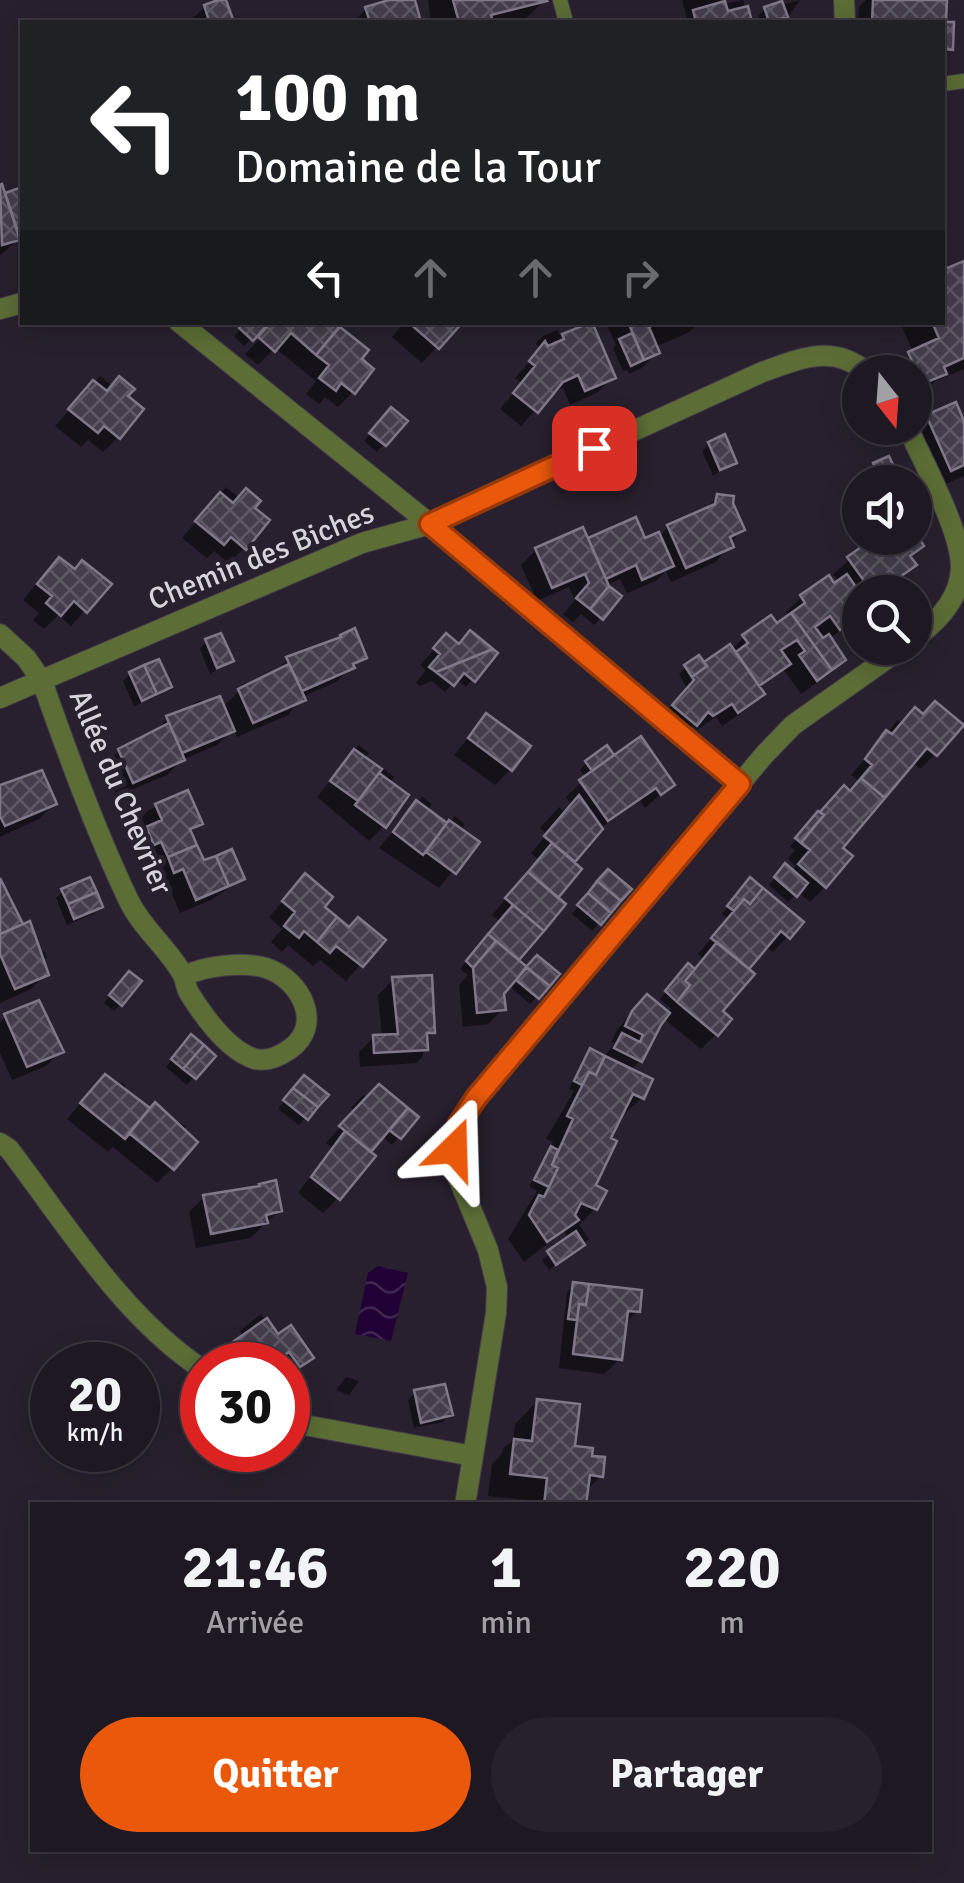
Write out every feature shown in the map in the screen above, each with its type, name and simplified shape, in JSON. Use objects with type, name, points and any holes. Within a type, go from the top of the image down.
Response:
[{"type":"street","name":"Chemin des Biches","points":[[182,325],[430,524]]},
{"type":"street","points":[[740,784],[430,524],[760,373],[814,354],[842,359]]},
{"type":"street","points":[[915,445],[956,538],[961,569],[954,594],[932,626]]},
{"type":"street","name":"Chemin des Biches","points":[[0,698],[362,543],[430,524]]},
{"type":"street","name":"Allée du Chevrier","points":[[0,634],[26,658],[42,680],[131,904],[184,976],[188,993],[220,1033],[245,1055],[262,1061],[302,1041],[309,1024],[304,1002],[293,985],[266,968],[199,969],[184,976]]},
{"type":"street","points":[[465,1502],[497,1287],[488,1250],[457,1176],[454,1149],[459,1124],[476,1098],[792,725],[878,665]]},
{"type":"street","points":[[0,1143],[9,1149],[100,1268],[168,1346],[180,1354]]},
{"type":"street","points":[[310,1426],[472,1456]]},
{"type":"water","points":[[378,1266],[408,1273],[391,1341],[355,1334],[368,1273]]},
{"type":"building","points":[[226,0],[233,20],[209,20],[204,5]]},
{"type":"building","points":[[389,0],[415,0],[420,20],[369,20],[365,7]]},
{"type":"building","points":[[453,0],[547,1],[491,15],[492,20],[458,20]]},
{"type":"building","points":[[873,0],[947,0],[946,22],[954,22],[953,50],[945,49],[945,20],[872,20]]},
{"type":"building","points":[[725,1],[728,11],[748,6],[752,20],[696,20],[693,10]]},
{"type":"building","points":[[782,1],[788,17],[768,20],[764,7]]},
{"type":"building","points":[[0,185],[20,240],[2,245]]},
{"type":"building","points":[[20,188],[20,228],[17,229],[5,193]]},
{"type":"building","points":[[964,261],[964,358],[944,367],[947,374],[932,380],[932,355],[908,352],[939,338],[933,325],[945,325],[945,269]]},
{"type":"building","points":[[242,325],[266,326],[253,341],[239,328]]},
{"type":"building","points":[[268,325],[341,325],[316,355],[291,333],[275,352],[258,337]]},
{"type":"building","points":[[411,325],[460,325],[439,349]]},
{"type":"building","points":[[593,325],[616,378],[585,391],[578,375],[563,382],[538,413],[513,393],[535,366],[529,361],[545,341],[548,346],[564,339],[562,334]]},
{"type":"building","points":[[629,325],[653,325],[649,327],[660,353],[644,360]]},
{"type":"building","points":[[340,327],[369,350],[362,359],[374,369],[355,394],[341,383],[336,391],[319,378],[329,365],[316,355]]},
{"type":"building","points":[[632,333],[644,360],[631,366],[619,339]]},
{"type":"building","points":[[119,376],[135,389],[128,396],[144,409],[120,439],[104,426],[98,433],[68,409],[93,380],[107,391]]},
{"type":"building","points":[[956,402],[964,421],[964,465],[951,471],[932,428],[932,412]]},
{"type":"building","points":[[391,407],[408,421],[386,446],[369,433]]},
{"type":"building","points":[[725,434],[737,463],[720,470],[708,442]]},
{"type":"building","points":[[889,456],[893,465],[874,465]]},
{"type":"building","points":[[246,488],[261,501],[255,508],[270,520],[246,550],[231,537],[224,545],[195,521],[220,492],[233,503]]},
{"type":"building","points":[[717,494],[734,496],[733,503],[745,530],[730,537],[734,547],[686,568],[667,525],[715,504]]},
{"type":"building","points":[[636,517],[645,538],[659,532],[674,566],[642,580],[636,565],[606,579],[588,538]]},
{"type":"building","points":[[583,527],[609,586],[590,609],[576,598],[589,583],[585,574],[552,588],[535,548]]},
{"type":"building","points":[[911,555],[917,565],[903,575],[860,575],[847,557]]},
{"type":"building","points":[[59,557],[75,569],[82,560],[112,584],[87,613],[74,601],[61,616],[46,603],[52,596],[37,584]]},
{"type":"building","points":[[829,575],[834,583],[842,577],[842,628],[830,616],[815,627],[823,638],[829,634],[842,654],[842,663],[832,670],[791,613],[805,603],[800,595]]},
{"type":"building","points":[[609,586],[622,596],[603,620],[590,609]]},
{"type":"building","points":[[791,613],[832,670],[817,681],[799,655],[805,651],[797,640],[781,650],[791,664],[759,686],[736,652],[748,643],[742,635],[771,615],[777,623]]},
{"type":"building","points":[[355,628],[367,658],[353,664],[355,668],[302,691],[286,657]]},
{"type":"building","points":[[470,630],[493,649],[436,672],[429,667],[440,654],[433,648],[446,633],[459,644]]},
{"type":"building","points":[[221,633],[234,661],[217,668],[205,639]]},
{"type":"building","points":[[730,644],[765,694],[738,713],[732,704],[713,716],[708,712],[697,726],[672,705],[694,680],[692,677],[707,666],[704,662]]},
{"type":"building","points":[[493,649],[498,653],[475,682],[464,673],[454,686],[436,672]]},
{"type":"building","points":[[699,655],[707,666],[692,677],[684,665]]},
{"type":"building","points":[[159,659],[172,687],[157,694],[144,665]]},
{"type":"building","points":[[289,664],[306,700],[253,723],[238,689]]},
{"type":"building","points":[[144,665],[157,694],[142,701],[129,672]]},
{"type":"building","points":[[220,696],[235,731],[182,753],[166,716]]},
{"type":"building","points":[[935,701],[964,725],[937,756],[927,748],[885,798],[861,778],[872,765],[865,759],[886,730],[892,734],[915,707],[923,714]]},
{"type":"building","points":[[486,713],[531,746],[512,771],[468,738]]},
{"type":"building","points":[[169,723],[185,760],[133,783],[118,749]]},
{"type":"building","points":[[641,736],[675,785],[661,795],[656,788],[608,821],[579,780]]},
{"type":"building","points":[[607,745],[614,755],[592,771],[585,761]]},
{"type":"building","points":[[354,749],[382,769],[358,801],[330,781]]},
{"type":"building","points":[[42,770],[57,804],[5,826],[0,816],[0,785]]},
{"type":"building","points":[[379,773],[409,795],[386,828],[355,805]]},
{"type":"building","points":[[861,778],[885,798],[843,848],[853,856],[826,888],[798,864],[810,850],[801,843],[824,815],[820,812],[844,785],[850,791]]},
{"type":"building","points":[[188,790],[203,824],[190,829],[197,845],[168,857],[161,842],[154,845],[146,827],[162,820],[155,804]]},
{"type":"building","points":[[579,795],[603,829],[575,862],[544,836]]},
{"type":"building","points":[[416,800],[447,823],[423,855],[393,832]]},
{"type":"building","points":[[818,811],[824,815],[801,843],[795,838]]},
{"type":"building","points":[[449,820],[480,842],[456,874],[426,852]]},
{"type":"building","points":[[552,843],[582,869],[558,898],[528,872]]},
{"type":"building","points":[[197,845],[204,860],[216,856],[229,886],[196,900],[183,869],[174,873],[168,857]]},
{"type":"building","points":[[232,849],[245,879],[229,886],[216,856]]},
{"type":"building","points":[[785,863],[808,883],[797,897],[774,877]]},
{"type":"building","points":[[608,869],[632,889],[621,901],[597,881]]},
{"type":"building","points":[[528,872],[566,904],[544,931],[505,898]]},
{"type":"building","points":[[305,873],[333,897],[325,907],[337,917],[317,942],[304,931],[299,938],[284,926],[295,912],[282,901]]},
{"type":"building","points":[[90,877],[97,892],[68,904],[61,889]]},
{"type":"building","points":[[750,877],[763,888],[750,904],[744,899],[734,911],[727,906]]},
{"type":"building","points":[[0,878],[23,924],[0,934]]},
{"type":"building","points":[[597,881],[621,901],[611,913],[588,893]]},
{"type":"building","points":[[763,888],[804,922],[790,939],[781,931],[749,969],[711,938],[744,899],[750,904]]},
{"type":"building","points":[[97,892],[103,907],[74,919],[68,904]]},
{"type":"building","points":[[588,893],[611,913],[601,925],[577,905]]},
{"type":"building","points":[[513,905],[544,931],[519,960],[488,934]]},
{"type":"building","points":[[337,917],[349,927],[358,917],[386,940],[363,967],[336,946],[330,953],[317,942]]},
{"type":"building","points":[[30,921],[49,975],[15,989],[0,954],[0,934]]},
{"type":"building","points":[[488,934],[496,941],[473,968],[466,961]]},
{"type":"building","points":[[496,941],[527,967],[504,994],[506,1010],[477,1013],[473,968]]},
{"type":"building","points":[[717,942],[755,974],[723,1011],[732,1019],[718,1036],[677,1002],[690,985],[685,981]]},
{"type":"building","points":[[537,955],[560,974],[550,986],[526,967]]},
{"type":"building","points":[[688,963],[695,969],[685,981],[690,985],[677,1002],[665,991]]},
{"type":"building","points":[[526,967],[550,986],[539,999],[516,980]]},
{"type":"building","points":[[129,971],[142,981],[122,1006],[109,995]]},
{"type":"building","points":[[432,975],[435,1033],[427,1033],[428,1050],[374,1053],[373,1035],[398,1034],[392,977]]},
{"type":"building","points":[[647,994],[670,1013],[642,1062],[614,1048],[622,1033],[640,1042],[643,1035],[625,1026]]},
{"type":"building","points":[[39,1000],[64,1052],[27,1067],[4,1014]]},
{"type":"building","points":[[191,1034],[204,1045],[183,1069],[171,1059]]},
{"type":"building","points":[[204,1045],[216,1056],[196,1079],[183,1069]]},
{"type":"building","points":[[590,1048],[605,1056],[596,1075],[589,1072],[582,1085],[574,1081]]},
{"type":"building","points":[[605,1056],[653,1079],[644,1099],[633,1094],[611,1138],[617,1141],[596,1185],[607,1191],[597,1210],[581,1203],[575,1215],[579,1220],[547,1242],[529,1215],[539,1195],[544,1197],[558,1168],[552,1165],[573,1119],[567,1116],[589,1072],[596,1075]]},
{"type":"building","points":[[105,1074],[150,1108],[125,1139],[80,1103]]},
{"type":"building","points":[[304,1075],[329,1095],[318,1107],[293,1088]]},
{"type":"building","points":[[379,1084],[408,1108],[371,1152],[339,1126]]},
{"type":"building","points":[[293,1088],[318,1107],[308,1120],[283,1100]]},
{"type":"building","points":[[155,1102],[198,1142],[174,1170],[129,1133]]},
{"type":"building","points":[[408,1108],[419,1117],[401,1139],[389,1130]]},
{"type":"building","points":[[345,1131],[376,1156],[340,1200],[311,1177]]},
{"type":"building","points":[[551,1146],[558,1150],[552,1165],[558,1168],[549,1187],[534,1180]]},
{"type":"building","points":[[276,1180],[282,1211],[266,1215],[268,1223],[211,1234],[203,1195]]},
{"type":"building","points":[[576,1231],[585,1245],[556,1265],[547,1251]]},
{"type":"building","points":[[573,1282],[589,1284],[586,1305],[579,1304],[577,1320],[568,1319]]},
{"type":"building","points":[[589,1284],[642,1290],[640,1312],[628,1311],[622,1360],[573,1354],[579,1304],[586,1305]]},
{"type":"building","points":[[267,1318],[278,1334],[291,1325],[303,1342],[235,1342]]},
{"type":"building","points":[[445,1384],[453,1415],[421,1423],[414,1390]]},
{"type":"building","points":[[537,1399],[580,1404],[575,1446],[593,1448],[592,1456],[605,1457],[603,1477],[590,1475],[586,1502],[544,1502],[547,1478],[510,1474],[514,1439],[532,1441]]},
{"type":"route","points":[[454,1149],[459,1124],[476,1098],[740,784],[430,524],[594,448]]}]
